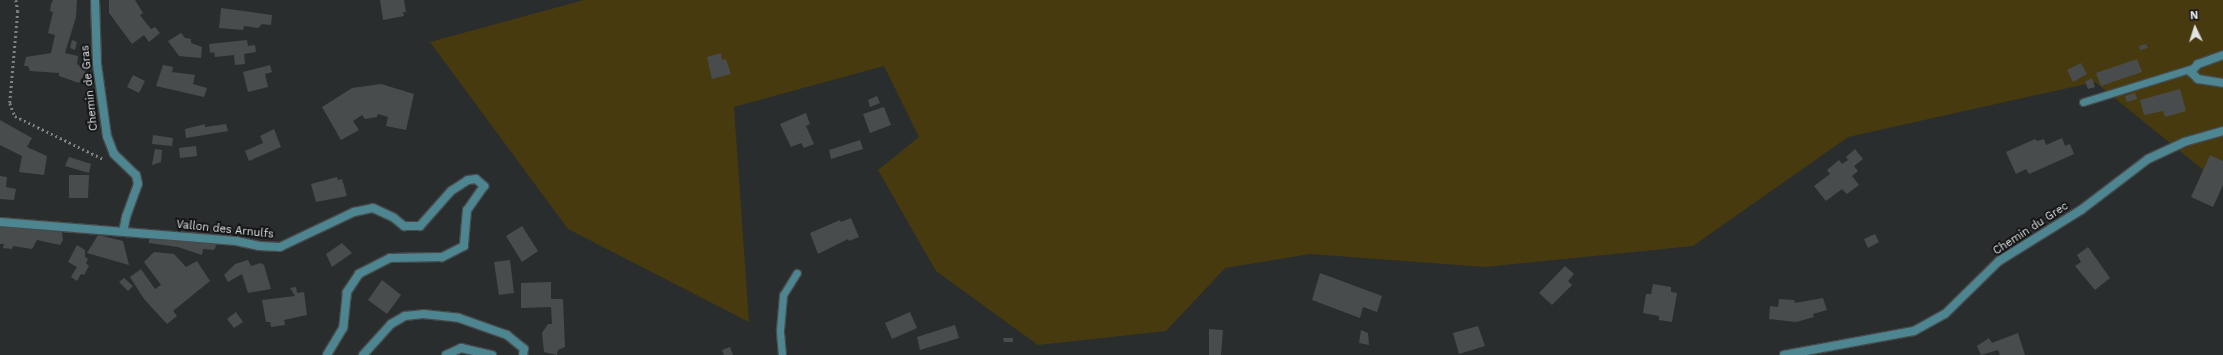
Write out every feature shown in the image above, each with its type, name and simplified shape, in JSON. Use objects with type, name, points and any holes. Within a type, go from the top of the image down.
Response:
[{"type":"street","name":"Chemin de Gras","points":[[95,0],[97,64],[107,136],[114,154],[136,175],[138,184],[126,217],[123,232]]},
{"type":"street","points":[[2223,55],[2193,68],[2192,72],[2198,79],[2223,83]]},
{"type":"street","name":"Chemin du Grec","points":[[1784,355],[1914,331],[1945,314],[1999,261],[2081,210],[2148,159],[2184,142],[2223,131]]},
{"type":"street","name":"Vallon des Arnulfs","points":[[0,222],[280,247],[354,212],[373,208],[394,218],[404,226],[420,226],[451,191],[468,180],[476,179],[484,186],[467,210],[464,246],[442,257],[390,258],[359,274],[347,292],[342,328],[334,348],[327,355]]},
{"type":"street","points":[[363,355],[391,324],[405,316],[423,314],[459,318],[507,335],[524,349],[523,355]]},
{"type":"street","points":[[446,355],[462,348],[492,355]]},
{"type":"lane","points":[[2083,102],[2193,68]]},
{"type":"lane","points":[[782,355],[780,330],[783,295],[797,273]]},
{"type":"path","points":[[16,0],[18,11],[10,103],[15,116],[109,162]]},
{"type":"shaded area","points":[[584,0],[2223,0],[2223,186],[2095,82],[1848,137],[1693,246],[1485,267],[1310,254],[1225,268],[1166,331],[1038,345],[936,271],[878,170],[919,137],[884,66],[734,107],[749,322],[568,229],[430,42]]},
{"type":"building","points":[[53,0],[77,0],[76,17],[65,53],[78,56],[77,64],[86,71],[79,83],[59,76],[59,73],[30,71],[28,66],[24,66],[26,57],[51,53],[55,35],[48,33],[53,12],[50,11]]},
{"type":"building","points":[[109,0],[135,0],[143,13],[140,15],[143,19],[151,29],[155,27],[160,33],[149,42],[144,35],[132,44],[109,13]]},
{"type":"building","points":[[380,0],[404,0],[406,12],[403,12],[404,16],[383,20]]},
{"type":"building","points":[[221,8],[272,15],[271,25],[262,24],[258,28],[244,26],[243,30],[219,28]]},
{"type":"building","points":[[181,33],[185,38],[191,39],[191,43],[202,47],[201,58],[179,56],[168,41]]},
{"type":"building","points":[[72,40],[77,42],[75,50],[70,48]]},
{"type":"building","points":[[247,40],[248,46],[255,45],[256,52],[244,54],[245,64],[235,65],[234,55],[215,57],[214,52],[210,53],[209,44]]},
{"type":"building","points":[[2146,44],[2148,48],[2140,50],[2139,46]]},
{"type":"building","points":[[721,53],[722,60],[726,59],[731,74],[712,79],[707,57]]},
{"type":"building","points":[[2137,59],[2142,72],[2101,86],[2096,73]]},
{"type":"building","points":[[2081,63],[2087,74],[2073,82],[2067,70]]},
{"type":"building","points":[[163,65],[173,67],[172,72],[195,75],[193,84],[207,88],[204,97],[156,86]]},
{"type":"building","points":[[270,65],[272,72],[265,74],[268,87],[248,92],[243,72]]},
{"type":"building","points":[[133,75],[145,81],[139,93],[127,87]]},
{"type":"building","points":[[2092,78],[2095,87],[2088,89],[2085,82]]},
{"type":"building","points":[[381,84],[414,94],[406,130],[386,126],[388,117],[378,114],[377,117],[365,119],[362,115],[353,121],[359,130],[341,140],[322,107],[352,88]]},
{"type":"building","points":[[2180,89],[2186,111],[2165,117],[2163,111],[2144,115],[2140,100]]},
{"type":"building","points":[[2135,93],[2137,99],[2127,102],[2125,96]]},
{"type":"building","points":[[877,96],[880,103],[870,107],[868,100]]},
{"type":"building","points":[[884,107],[891,125],[870,133],[863,114]]},
{"type":"building","points":[[806,113],[810,124],[806,126],[814,144],[804,148],[801,143],[791,147],[780,124]]},
{"type":"building","points":[[0,120],[32,138],[27,147],[47,156],[44,175],[19,172],[22,156],[0,145]]},
{"type":"building","points":[[205,124],[205,127],[226,124],[228,131],[186,138],[185,129]]},
{"type":"building","points":[[274,129],[281,147],[249,161],[245,151],[263,143],[260,136]]},
{"type":"building","points":[[153,135],[173,138],[172,146],[152,144]]},
{"type":"building","points":[[2062,138],[2065,146],[2070,144],[2074,154],[2029,174],[2026,169],[2016,174],[2006,152],[2035,139],[2037,141],[2044,139],[2046,145]]},
{"type":"building","points":[[860,140],[863,149],[831,159],[829,150]]},
{"type":"building","points":[[196,146],[197,156],[180,158],[179,148]]},
{"type":"building","points":[[155,149],[162,150],[161,162],[152,165]]},
{"type":"building","points":[[1855,149],[1863,159],[1854,166],[1858,171],[1852,176],[1859,185],[1847,194],[1842,189],[1826,201],[1814,186],[1830,174],[1827,170],[1839,160],[1842,164],[1848,160],[1846,157]]},
{"type":"building","points":[[2210,155],[2223,161],[2223,185],[2213,207],[2191,197]]},
{"type":"building","points":[[69,157],[91,164],[89,173],[65,166]]},
{"type":"building","points":[[69,175],[89,175],[88,198],[69,198]]},
{"type":"building","points":[[0,176],[7,177],[6,187],[16,189],[14,200],[0,199]]},
{"type":"building","points":[[337,177],[338,180],[342,179],[347,196],[316,202],[311,184]]},
{"type":"building","points":[[851,218],[859,237],[849,241],[848,239],[818,254],[810,233],[840,220],[841,222]]},
{"type":"building","points":[[0,226],[62,232],[63,240],[60,245],[37,240],[32,249],[13,246],[12,249],[3,248],[4,244],[0,244]]},
{"type":"building","points":[[522,226],[538,251],[522,262],[506,236]]},
{"type":"building","points":[[149,234],[214,241],[216,246],[214,250],[203,249],[202,255],[178,247],[149,243]]},
{"type":"building","points":[[1875,234],[1879,242],[1868,248],[1864,239]]},
{"type":"building","points":[[98,235],[123,241],[129,265],[87,253]]},
{"type":"building","points":[[342,243],[352,253],[332,267],[326,254]]},
{"type":"building","points":[[77,245],[85,250],[85,257],[88,259],[86,263],[89,266],[84,275],[81,274],[77,281],[71,277],[77,267],[68,262]]},
{"type":"building","points":[[2088,247],[2110,278],[2095,290],[2075,266],[2081,262],[2077,255]]},
{"type":"building","points":[[154,252],[174,254],[186,267],[197,261],[210,281],[173,311],[177,316],[167,324],[144,299],[130,277],[141,269],[155,289],[161,285],[144,262]]},
{"type":"building","points":[[248,260],[251,266],[261,263],[264,265],[271,289],[248,293],[242,274],[228,282],[224,275],[235,264]]},
{"type":"building","points":[[510,260],[514,293],[499,295],[494,262]]},
{"type":"building","points":[[1565,266],[1574,274],[1568,281],[1572,285],[1552,305],[1539,293]]},
{"type":"building","points":[[1320,273],[1382,296],[1377,312],[1363,307],[1360,318],[1312,300]]},
{"type":"building","points":[[124,278],[133,286],[128,291],[119,282]]},
{"type":"building","points":[[382,280],[401,295],[387,314],[368,300]]},
{"type":"building","points":[[551,282],[551,299],[563,299],[565,347],[558,350],[557,355],[544,352],[542,333],[548,324],[552,324],[551,307],[521,308],[521,283]]},
{"type":"building","points":[[1653,284],[1671,287],[1671,292],[1677,293],[1672,322],[1659,320],[1659,316],[1643,313],[1646,294],[1651,294]]},
{"type":"building","points":[[296,287],[297,293],[304,292],[307,315],[284,320],[285,325],[271,327],[270,322],[266,322],[262,300],[295,296],[290,288]]},
{"type":"building","points":[[1823,298],[1827,310],[1813,314],[1814,317],[1796,322],[1769,319],[1770,306],[1778,307],[1779,299],[1794,300],[1795,303]]},
{"type":"building","points":[[236,312],[243,322],[234,328],[227,319]]},
{"type":"building","points":[[910,312],[917,328],[892,339],[885,323]]},
{"type":"building","points":[[955,325],[959,338],[920,350],[917,337]]},
{"type":"building","points":[[1478,326],[1485,346],[1459,354],[1453,333]]},
{"type":"building","points":[[1209,329],[1223,330],[1221,355],[1209,355]]},
{"type":"building","points":[[1361,330],[1368,333],[1369,345],[1359,343]]},
{"type":"building","points":[[2018,333],[2025,355],[2000,355],[1998,350],[1981,355],[1977,346],[1989,338],[1992,343]]},
{"type":"building","points":[[1003,338],[1013,338],[1013,342],[1004,342]]},
{"type":"building","points":[[730,347],[733,355],[724,355],[722,350]]}]
